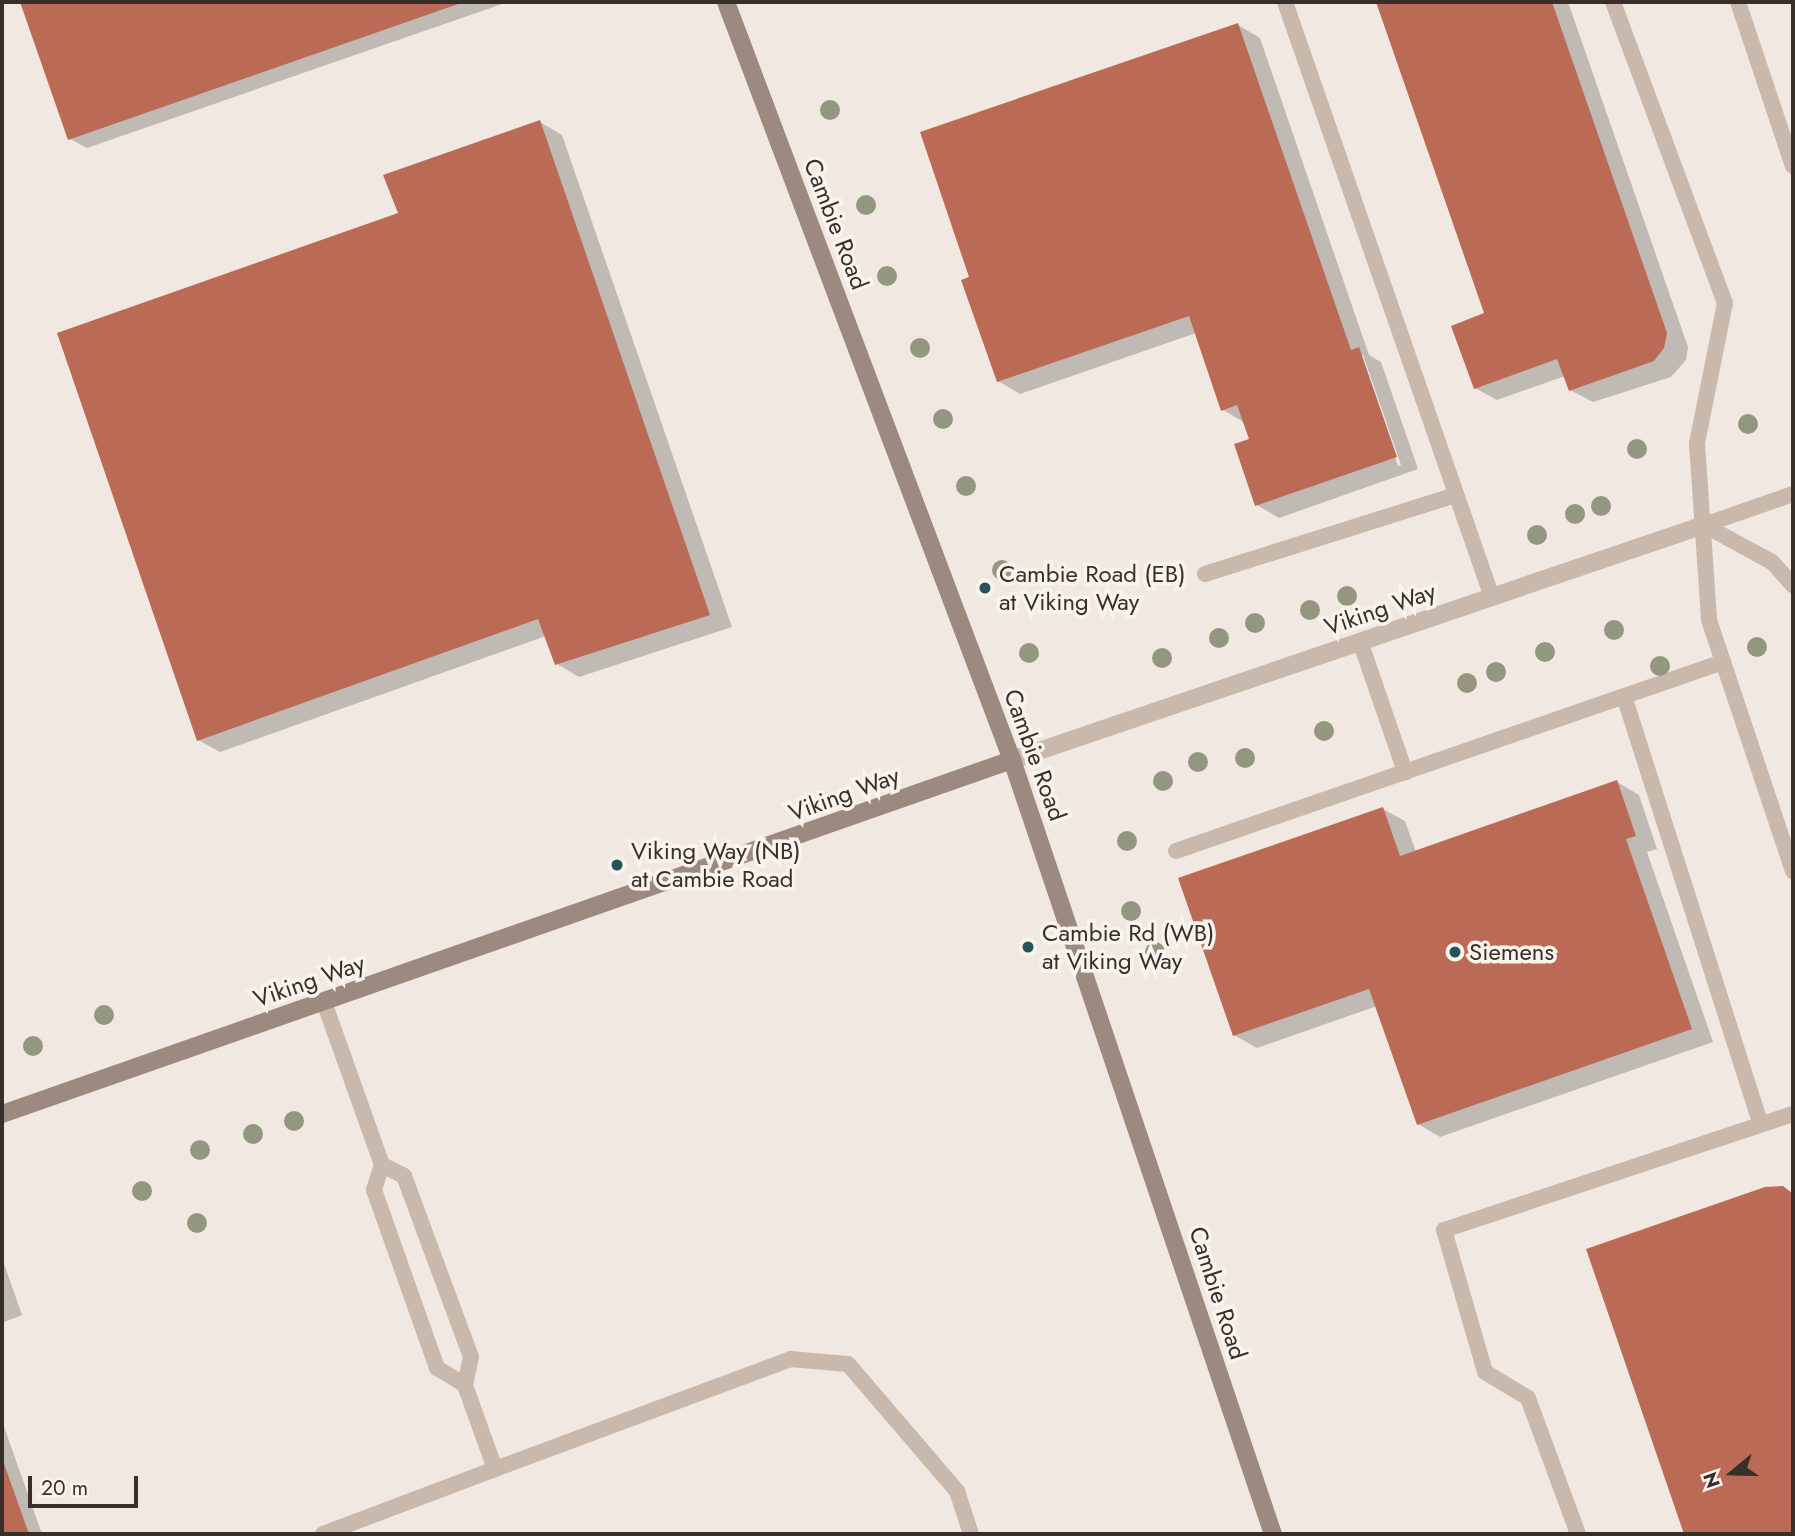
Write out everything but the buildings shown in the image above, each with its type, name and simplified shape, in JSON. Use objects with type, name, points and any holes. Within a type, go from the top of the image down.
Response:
[{"type":"main road","name":"Cambie Road","points":[[726,2],[1012,760],[1273,1534]]},
{"type":"main road","name":"Viking Way","points":[[2,1114],[1012,760]]},
{"type":"street","name":"Viking Way","points":[[1012,760],[1704,525]]},
{"type":"lane","points":[[1285,2],[1492,597]]},
{"type":"lane","points":[[1613,2],[1725,303],[1697,443],[1709,620],[1793,872]]},
{"type":"lane","points":[[1738,2],[1793,166]]},
{"type":"lane","points":[[1704,525],[1793,494]]},
{"type":"lane","points":[[1205,574],[1456,495]]},
{"type":"lane","points":[[1704,525],[1772,562],[1793,585]]},
{"type":"lane","points":[[1360,641],[1405,772]]},
{"type":"lane","points":[[1176,851],[1723,662]]},
{"type":"lane","points":[[1624,696],[1761,1125]]},
{"type":"lane","points":[[324,1002],[382,1165],[374,1190],[437,1368],[466,1385]]},
{"type":"lane","points":[[1578,1534],[1528,1398],[1485,1372],[1444,1230],[1793,1114]]},
{"type":"lane","points":[[382,1165],[404,1176],[409,1189],[471,1357],[466,1385],[495,1469]]},
{"type":"lane","points":[[323,1534],[790,1359],[848,1364],[957,1491],[971,1534]]},
{"type":"place","name":"Cambie Road (EB) at Viking Way","points":[[985,588]]},
{"type":"place","name":"Viking Way (NB) at Cambie Road","points":[[617,865]]},
{"type":"place","name":"Cambie Rd (WB) at Viking Way","points":[[1028,947]]},
{"type":"place","name":"Siemens","points":[[1455,952]]}]
